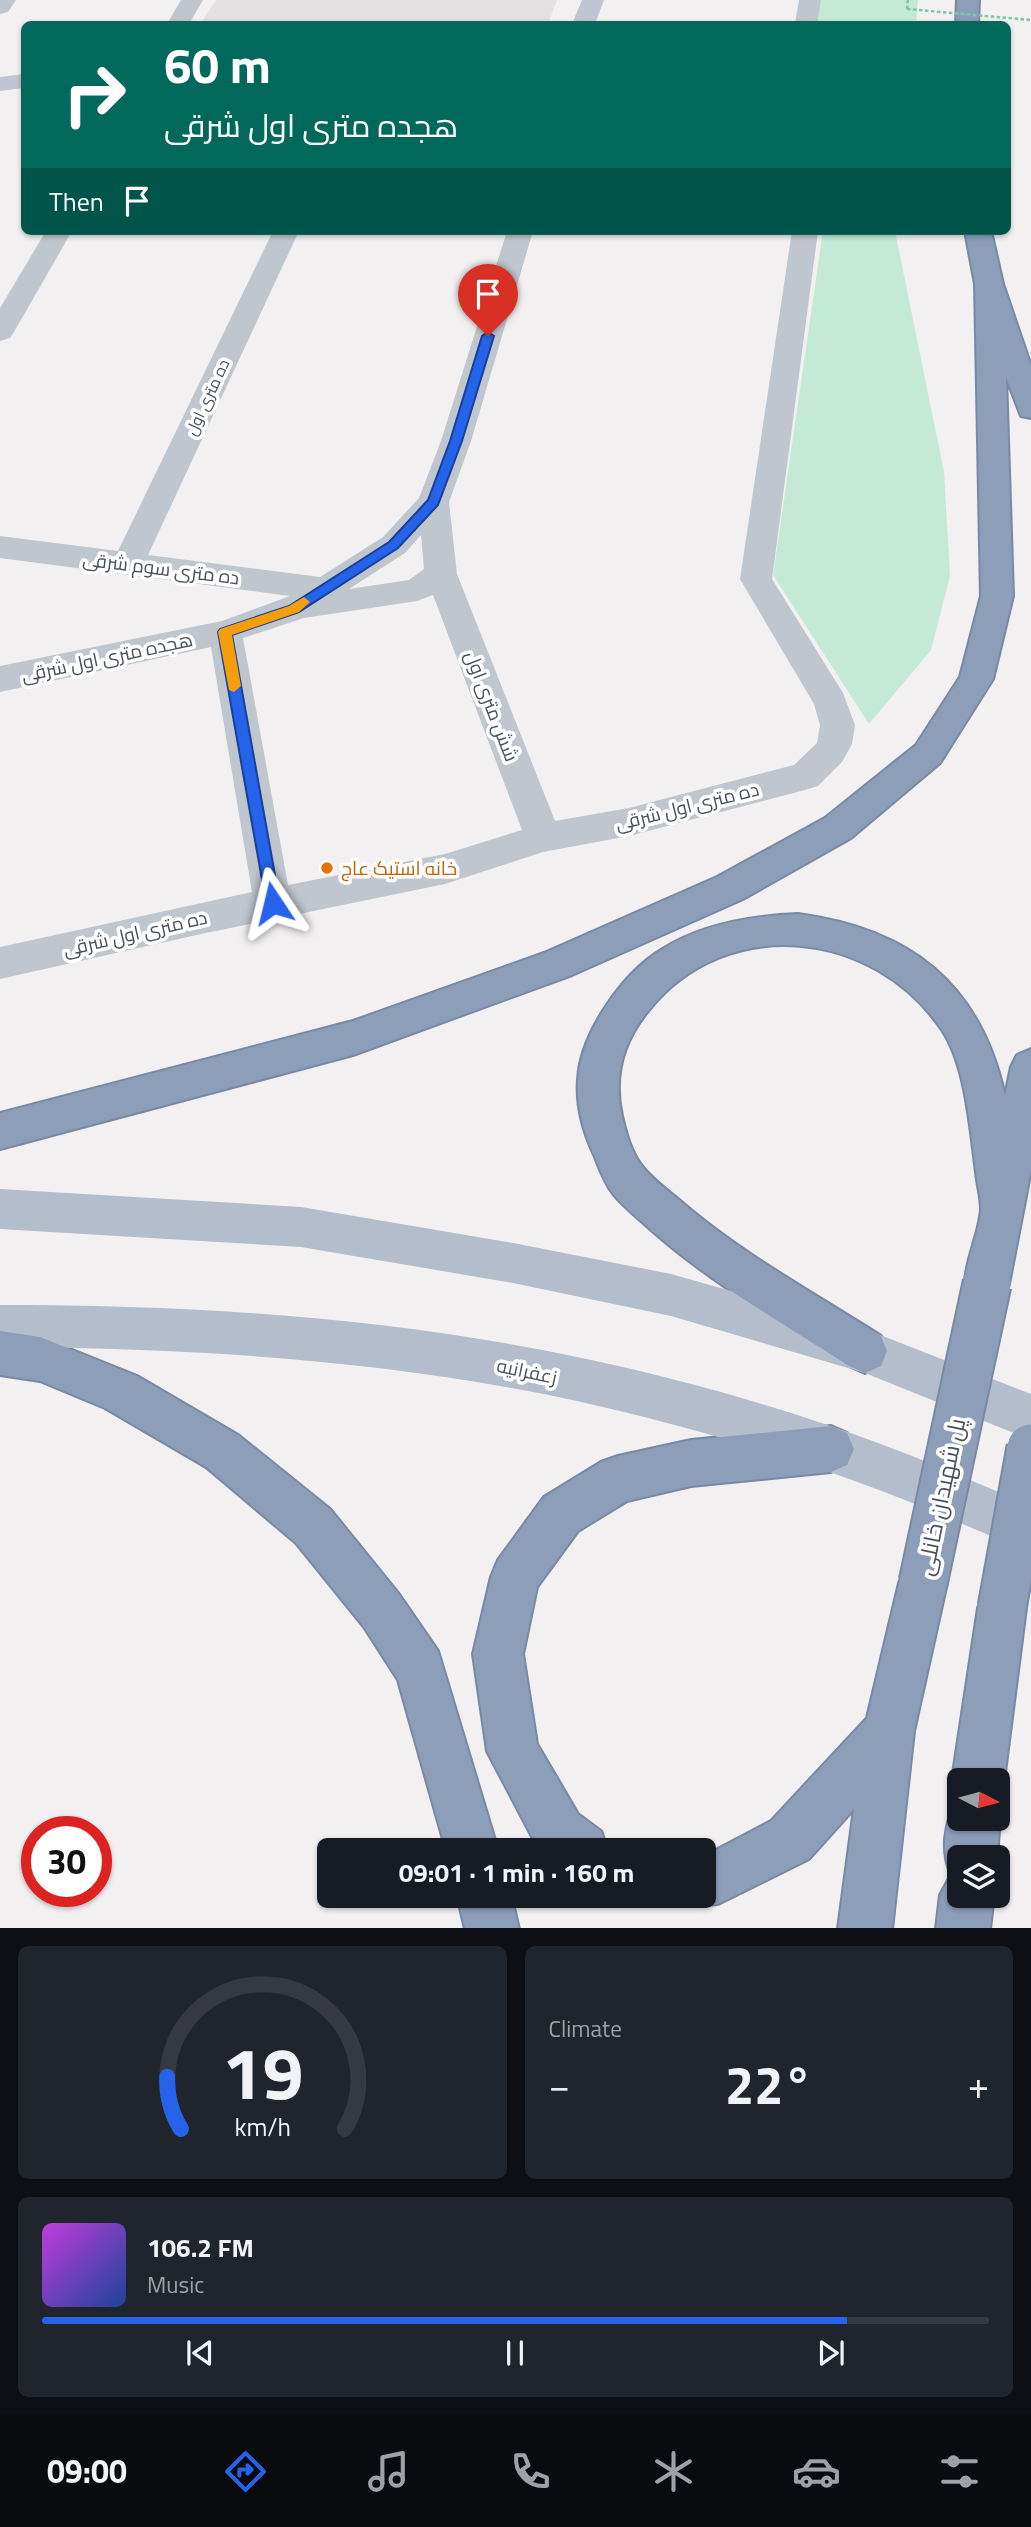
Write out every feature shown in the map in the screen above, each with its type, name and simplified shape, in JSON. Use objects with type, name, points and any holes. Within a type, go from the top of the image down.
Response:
[{"type":"highway","points":[[967,21],[968,0]]},
{"type":"highway","points":[[979,235],[989,284],[1031,409]]},
{"type":"highway","points":[[0,1131],[353,1038],[558,964],[730,888],[838,828],[928,754],[976,679],[997,596],[989,284]]},
{"type":"highway","points":[[865,1351],[687,1236],[625,1177],[602,1122],[598,1070],[617,1021],[648,982],[684,954],[720,940],[771,931],[824,930],[877,948],[923,977],[957,1019],[979,1069],[1002,1208]]},
{"type":"highway","name":"پل شهیدان خانلی","points":[[865,1928],[889,1731],[923,1583],[1031,1067]]},
{"type":"highway","points":[[0,1353],[40,1359],[121,1392],[222,1451],[313,1526],[381,1609],[420,1669],[469,1838]]},
{"type":"highway","points":[[980,1768],[1002,1608],[1031,1448]]},
{"type":"highway","points":[[566,1838],[559,1833],[513,1751],[498,1654],[515,1577],[561,1514],[618,1479],[691,1463],[831,1449]]},
{"type":"highway","points":[[716,1877],[790,1840],[889,1731]]},
{"type":"highway","points":[[487,1908],[492,1928]]},
{"type":"highway","points":[[963,1928],[965,1908]]},
{"type":"main road","points":[[0,1209],[301,1227],[513,1263],[671,1296],[865,1351],[1031,1417]]},
{"type":"main road","name":"زعفرانیه","points":[[0,1326],[88,1325],[275,1336],[495,1363],[650,1397],[831,1449],[1031,1529]]},
{"type":"street","points":[[0,7],[5,0]]},
{"type":"street","points":[[180,21],[192,0]]},
{"type":"street","points":[[585,21],[593,0]]},
{"type":"street","points":[[806,21],[810,0]]},
{"type":"street","points":[[0,84],[21,80]]},
{"type":"street","points":[[0,332],[57,235]]},
{"type":"street","name":"ده متری اول","points":[[128,564],[284,235]]},
{"type":"street","name":"هجده متری اول شرقی","points":[[0,679],[225,632],[294,609],[394,545],[433,502],[456,441],[519,235]]},
{"type":"street","name":"ده متری اول شرقی","points":[[0,963],[273,903],[445,869],[542,838],[629,822],[805,776],[827,760],[836,739],[839,720],[831,702],[756,579],[804,235]]},
{"type":"street","name":"شش متری اول","points":[[433,502],[441,574],[542,838]]},
{"type":"street","name":"ده متری سوم شرقی","points":[[0,547],[322,589]]},
{"type":"street","points":[[294,609],[417,590],[441,574]]},
{"type":"street","points":[[225,632],[273,903]]},
{"type":"path","points":[[908,0],[907,9],[1031,20]]},
{"type":"shaded area","points":[[216,0],[557,0],[549,21],[202,21]]},
{"type":"green space","points":[[819,0],[918,0],[916,21],[816,21]]},
{"type":"green space","points":[[822,235],[896,235],[944,472],[950,576],[931,650],[869,724],[773,575]]},
{"type":"slow traffic","points":[[234,686],[225,632],[294,609],[304,602]]},
{"type":"place","name":"خانه استیک عاج","points":[[327,868]]},
{"type":"route","points":[[273,903],[225,632],[294,609],[394,545],[433,502],[456,441],[488,336]]}]
